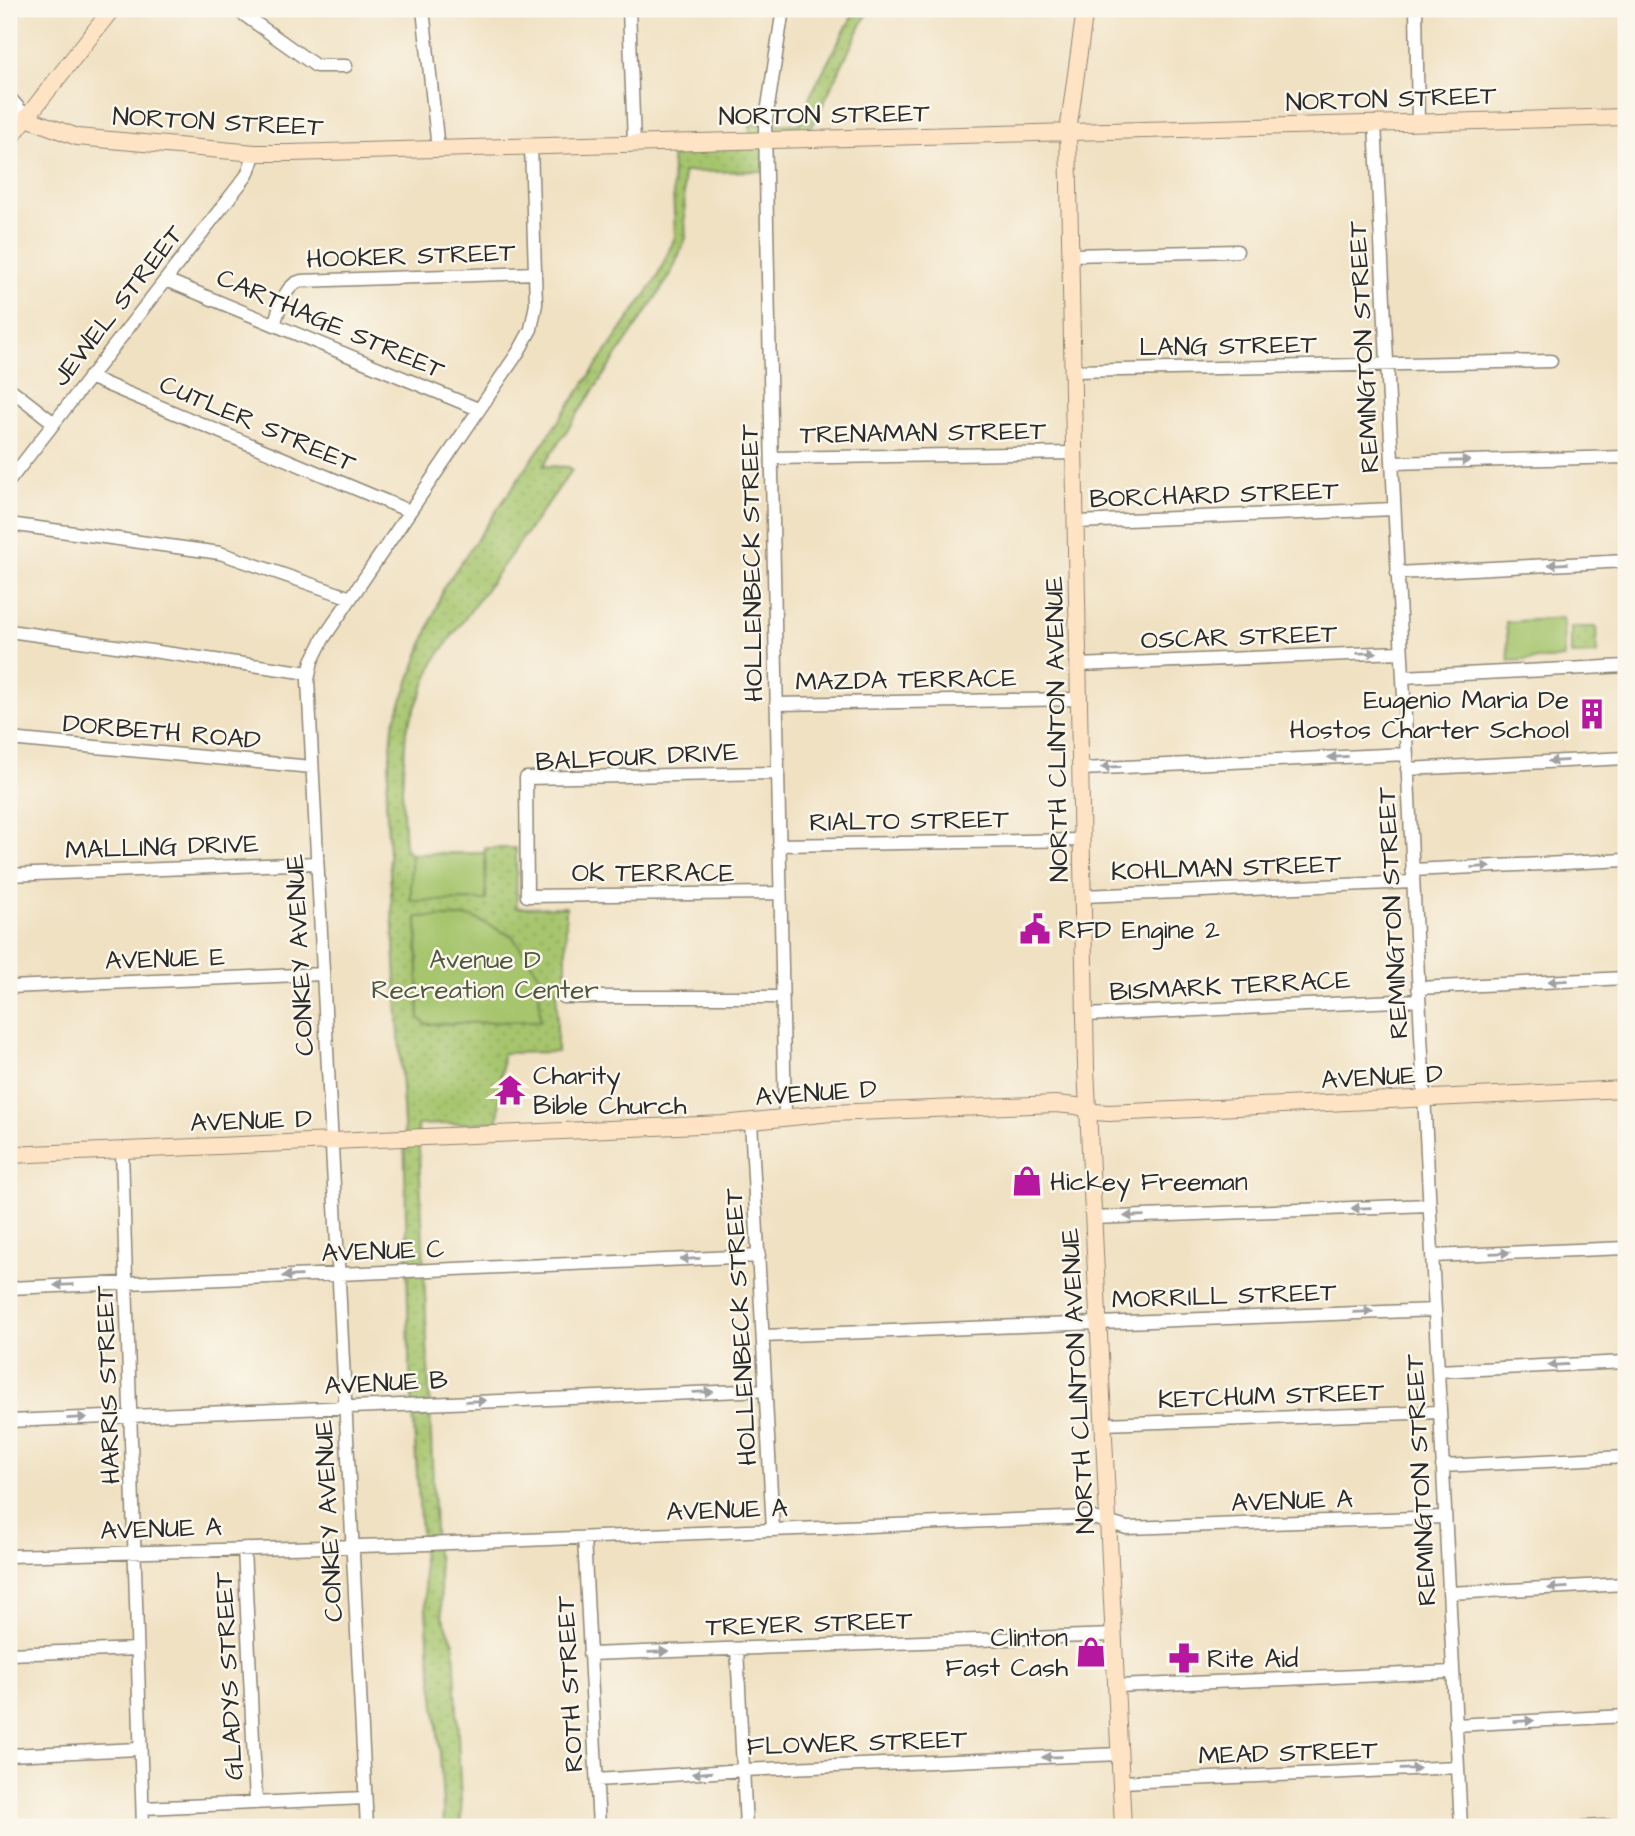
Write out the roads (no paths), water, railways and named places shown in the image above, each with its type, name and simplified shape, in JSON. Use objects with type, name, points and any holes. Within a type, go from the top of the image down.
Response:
[{"type":"street","points":[[9,140],[112,9]]},
{"type":"street","points":[[236,9],[316,66],[346,66]]},
{"type":"street","points":[[423,9],[438,149]]},
{"type":"street","points":[[629,9],[634,143]]},
{"type":"street","name":"HOLLENBECK STREET","points":[[783,9],[765,115],[765,140],[785,1117]]},
{"type":"street","name":"NORTH CLINTON AVENUE","points":[[1085,9],[1068,132],[1083,896],[1088,1110],[1124,1827]]},
{"type":"street","points":[[1416,9],[1418,122]]},
{"type":"street","points":[[9,97],[27,118]]},
{"type":"street","name":"NORTON STREET","points":[[27,118],[77,136],[255,153],[1626,117]]},
{"type":"street","name":"REMINGTON STREET","points":[[1375,123],[1461,1827]]},
{"type":"street","name":"CONKEY AVENUE","points":[[367,1827],[309,674],[319,646],[527,337],[535,313],[531,146]]},
{"type":"street","name":"JEWEL STREET","points":[[9,481],[247,175],[255,153]]},
{"type":"street","points":[[1071,255],[1237,251]]},
{"type":"street","name":"HOOKER STREET","points":[[274,324],[288,290],[301,281],[535,273]]},
{"type":"street","name":"CARTHAGE STREET","points":[[166,280],[478,409]]},
{"type":"street","name":"LANG STREET","points":[[1073,371],[1551,361]]},
{"type":"street","name":"CUTLER STREET","points":[[89,377],[409,511]]},
{"type":"street","points":[[9,388],[54,424]]},
{"type":"street","name":"TRENAMAN STREET","points":[[772,458],[1075,453]]},
{"type":"street","points":[[1392,463],[1626,457]]},
{"type":"street","name":"BORCHARD STREET","points":[[1077,522],[1394,509]]},
{"type":"street","points":[[9,524],[220,553],[351,598]]},
{"type":"street","points":[[1397,573],[1626,561]]},
{"type":"street","points":[[9,631],[309,674]]},
{"type":"street","name":"OSCAR STREET","points":[[1079,664],[1401,652]]},
{"type":"street","points":[[1403,677],[1626,666]]},
{"type":"street","name":"MAZDA TERRACE","points":[[776,704],[1079,699]]},
{"type":"street","name":"DORBETH ROAD","points":[[9,739],[312,767]]},
{"type":"street","points":[[1081,769],[1407,754]]},
{"type":"street","points":[[1407,769],[1626,758]]},
{"type":"street","name":"BALFOUR DRIVE","points":[[527,896],[526,778],[778,773]]},
{"type":"street","name":"RIALTO STREET","points":[[779,845],[1082,840]]},
{"type":"street","name":"KOHLMAN STREET","points":[[1083,896],[1626,860]]},
{"type":"street","name":"MALLING DRIVE","points":[[9,875],[317,863]]},
{"type":"street","name":"OK TERRACE","points":[[527,896],[780,893]]},
{"type":"street","name":"AVENUE E","points":[[9,987],[323,974]]},
{"type":"street","name":"BISMARK TERRACE","points":[[1086,1015],[1626,978]]},
{"type":"street","points":[[563,997],[782,996]]},
{"type":"street","name":"AVENUE D","points":[[9,1155],[751,1121],[831,1113],[1070,1104],[1109,1113],[1626,1089]]},
{"type":"street","name":"HOLLENBECK STREET","points":[[751,1121],[773,1530]]},
{"type":"street","name":"HARRIS STREET","points":[[122,1150],[143,1827]]},
{"type":"street","points":[[1093,1218],[1429,1205]]},
{"type":"street","points":[[1432,1256],[1626,1248]]},
{"type":"street","name":"AVENUE C","points":[[9,1288],[759,1256]]},
{"type":"street","name":"MORRILL STREET","points":[[763,1336],[1434,1310]]},
{"type":"street","points":[[1438,1371],[1626,1362]]},
{"type":"street","name":"AVENUE B","points":[[9,1421],[766,1390]]},
{"type":"street","name":"KETCHUM STREET","points":[[1104,1424],[1440,1412]]},
{"type":"street","points":[[1442,1466],[1626,1457]]},
{"type":"street","name":"AVENUE A","points":[[9,1556],[584,1538],[1090,1517],[1126,1528],[1445,1517]]},
{"type":"street","name":"ROTH STREET","points":[[584,1538],[598,1827]]},
{"type":"street","name":"GLADYS STREET","points":[[244,1548],[256,1803]]},
{"type":"street","points":[[1449,1593],[1626,1584]]},
{"type":"street","name":"TREYER STREET","points":[[589,1654],[1114,1635]]},
{"type":"street","points":[[9,1654],[137,1649]]},
{"type":"street","points":[[737,1649],[746,1827]]},
{"type":"street","points":[[1117,1686],[1453,1672]]},
{"type":"street","points":[[1455,1725],[1626,1716]]},
{"type":"street","points":[[9,1755],[139,1749]]},
{"type":"street","name":"FLOWER STREET","points":[[597,1780],[744,1770],[1120,1754]]},
{"type":"street","name":"MEAD STREET","points":[[1121,1782],[1458,1768]]},
{"type":"street","points":[[143,1808],[365,1798]]},
{"type":"street","points":[[1583,1827],[1626,1825]]},
{"type":"place","name":"Eugenio Maria De Hostos Charter School","points":[[1592,714]]},
{"type":"place","name":"RFD Engine 2","points":[[1035,929]]},
{"type":"place","name":"Charity Bible Church","points":[[510,1090]]},
{"type":"place","name":"Hickey Freeman","points":[[1027,1181]]},
{"type":"place","name":"Clinton Fast Cash","points":[[1091,1652]]},
{"type":"place","name":"Rite Aid","points":[[1184,1658]]},
{"type":"park label","name":"Avenue D Recreation Center","points":[[485,974]]}]
